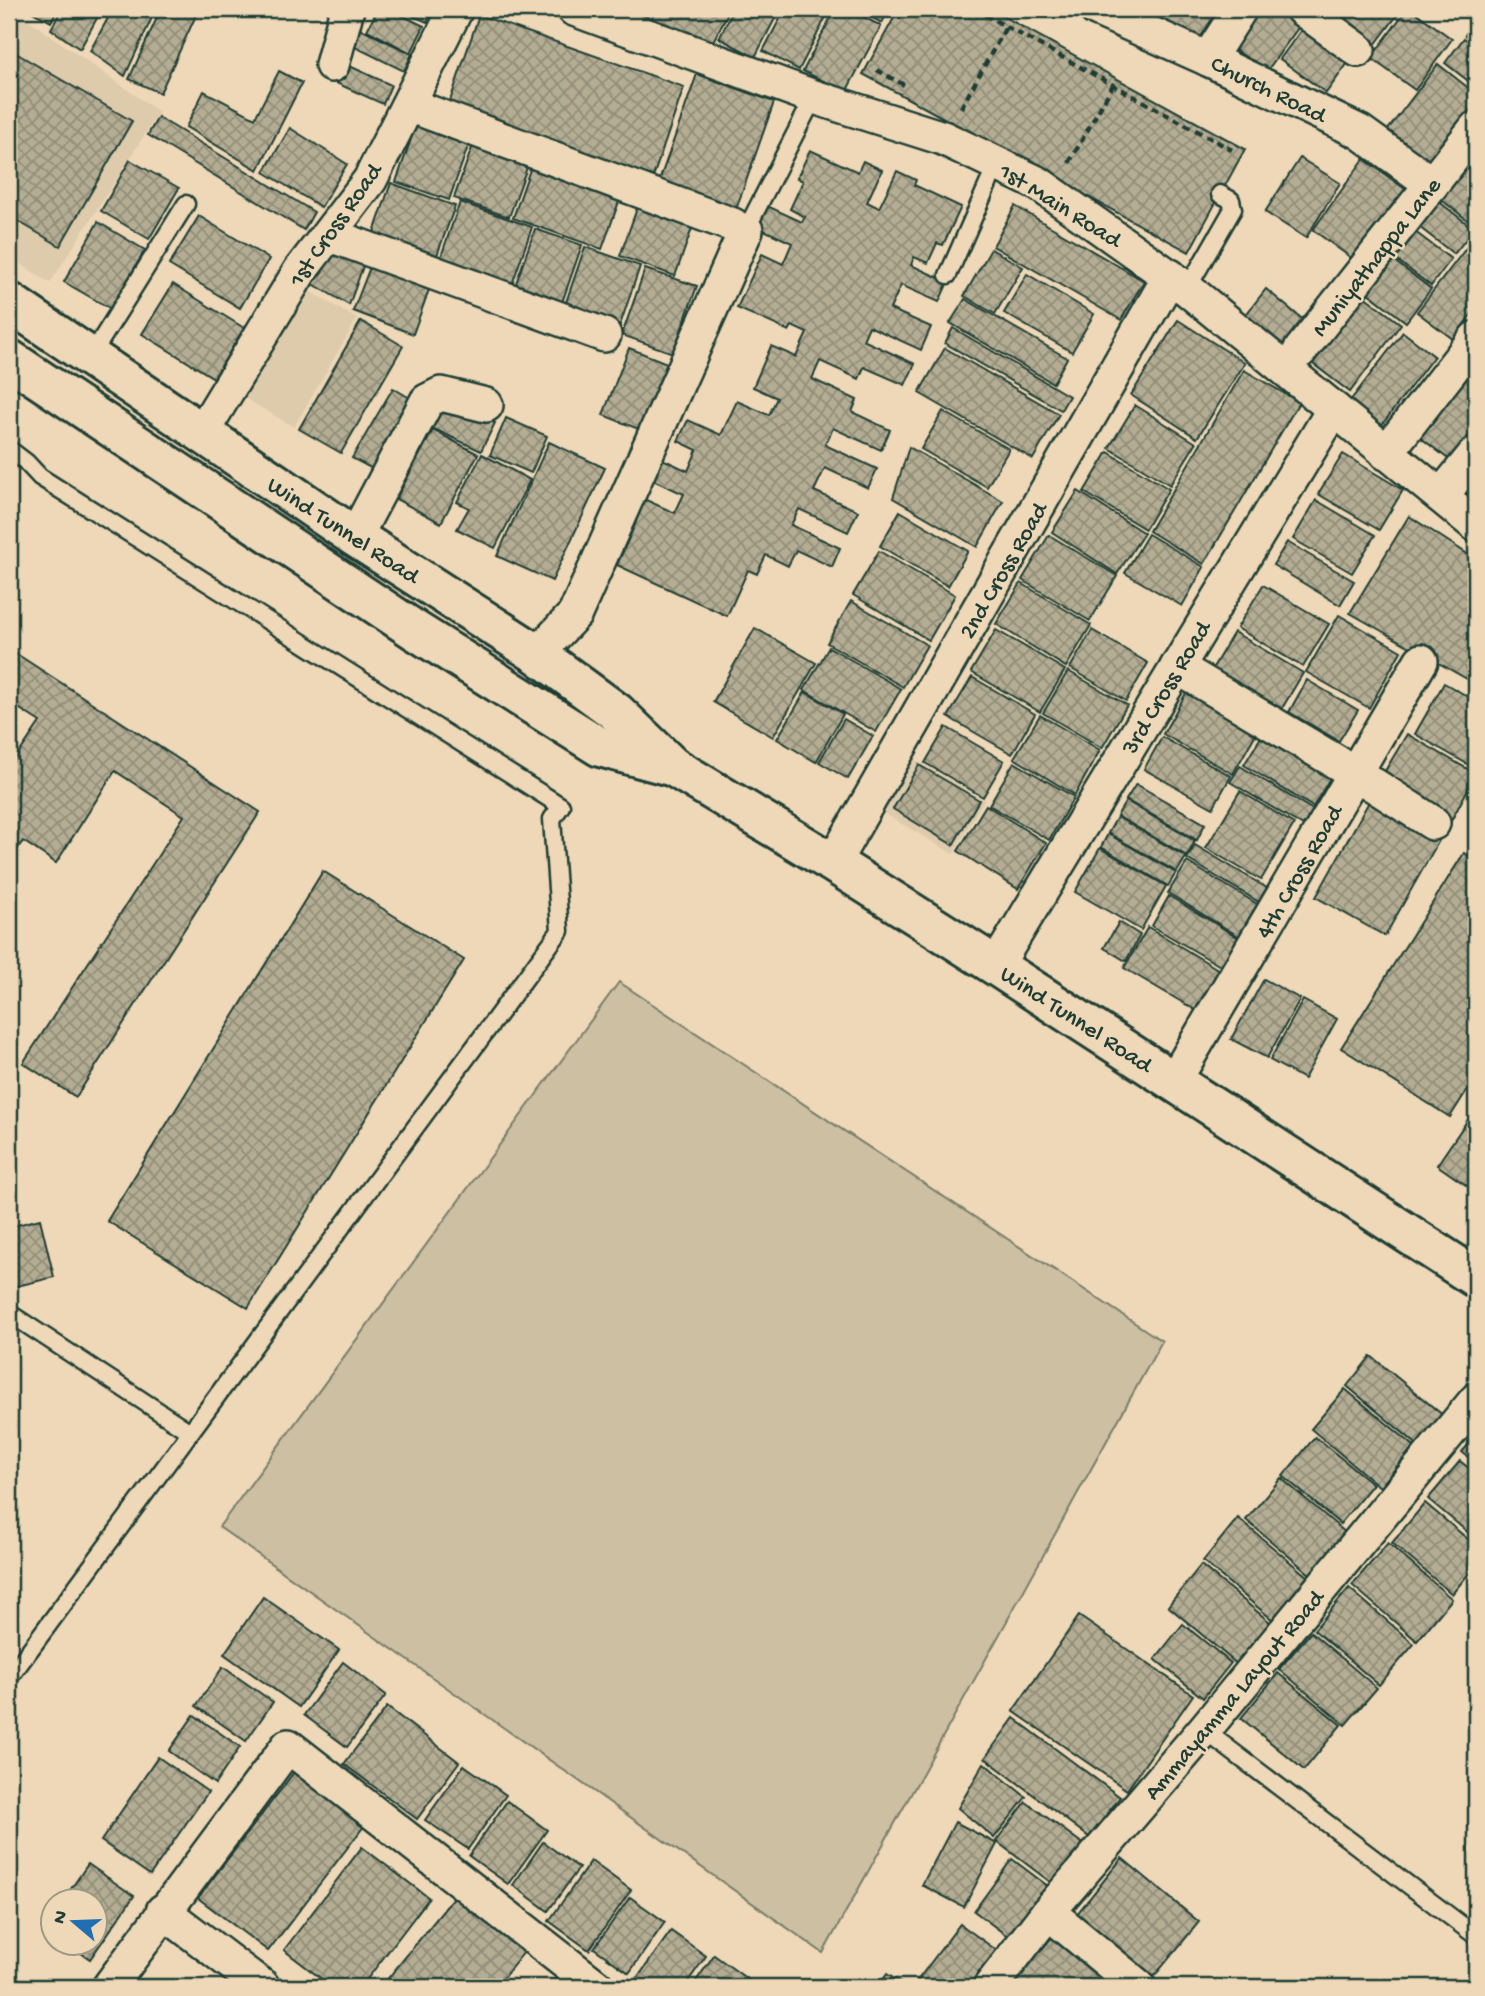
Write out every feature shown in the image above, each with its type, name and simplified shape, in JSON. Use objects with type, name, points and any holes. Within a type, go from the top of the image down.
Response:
[{"type":"street","points":[[332,65],[347,9]]},
{"type":"street","name":"1st Cross Road","points":[[201,434],[300,271],[370,180],[456,9]]},
{"type":"street","name":"1st Main Road","points":[[574,9],[639,20],[814,97],[943,138],[1038,184],[1179,282],[1476,525]]},
{"type":"street","name":"Church Road","points":[[1096,9],[1360,132],[1432,184]]},
{"type":"street","points":[[1208,59],[1240,9]]},
{"type":"street","points":[[1302,9],[1358,50]]},
{"type":"street","points":[[409,105],[740,227],[575,614],[537,653]]},
{"type":"street","name":"Muniyathappa Lane","points":[[1300,351],[1476,128]]},
{"type":"street","points":[[330,235],[604,335]]},
{"type":"street","name":"2nd Cross Road","points":[[834,863],[1179,282]]},
{"type":"street","name":"Wind Tunnel Road","points":[[9,302],[355,537],[537,653],[615,712],[672,766],[834,863],[1174,1081],[1473,1268]]},
{"type":"street","points":[[1386,453],[1476,338]]},
{"type":"street","name":"Wind Tunnel Road","points":[[9,359],[416,631],[600,747],[672,766]]},
{"type":"street","points":[[355,537],[427,401],[441,394],[486,405]]},
{"type":"street","name":"3rd Cross Road","points":[[996,966],[1334,409]]},
{"type":"street","points":[[1441,496],[1476,453]]},
{"type":"street","name":"4th Cross Road","points":[[1174,1081],[1421,661]]},
{"type":"street","points":[[1177,667],[1433,822]]},
{"type":"street","name":"Ammayamma Layout Road","points":[[990,1987],[1048,1912],[1205,1730],[1476,1400]]},
{"type":"street","points":[[108,1987],[288,1746],[597,1987]]},
{"type":"street","points":[[163,1911],[263,1987]]},
{"type":"street","points":[[1048,1912],[1139,1987]]},
{"type":"lane","points":[[740,227],[814,97]]},
{"type":"lane","points":[[948,275],[996,162]]},
{"type":"lane","points":[[1179,282],[1233,209],[1231,200],[1220,194]]},
{"type":"lane","points":[[91,356],[186,204]]},
{"type":"lane","points":[[9,450],[40,477],[561,806],[552,819],[560,931],[9,1678]]},
{"type":"lane","points":[[9,1313],[190,1432]]},
{"type":"lane","points":[[1205,1730],[1476,1936]]},
{"type":"path","points":[[974,9],[1231,150]]},
{"type":"path","points":[[957,114],[1006,27]]},
{"type":"path","points":[[1064,172],[1113,85]]},
{"type":"shaded area","points":[[9,9],[13,9],[159,112],[50,283],[9,256]]},
{"type":"shaded area","points":[[306,289],[357,319],[294,427],[243,397]]},
{"type":"shaded area","points":[[914,759],[984,800],[953,854],[882,812]]},
{"type":"shaded area","points":[[619,982],[1162,1341],[823,1953],[219,1527]]},
{"type":"building","points":[[27,9],[58,9],[51,22]]},
{"type":"building","points":[[62,9],[102,9],[80,49],[51,29]]},
{"type":"building","points":[[113,9],[156,9],[125,76],[90,51]]},
{"type":"building","points":[[161,9],[199,9],[160,93],[129,79]]},
{"type":"building","points":[[378,9],[389,9],[424,26],[411,53],[367,30]]},
{"type":"building","points":[[397,9],[433,9],[427,22]]},
{"type":"building","points":[[656,9],[730,9],[709,49],[651,19]]},
{"type":"building","points":[[734,9],[780,9],[755,57],[719,38]]},
{"type":"building","points":[[785,9],[830,9],[799,70],[763,51]]},
{"type":"building","points":[[835,9],[848,9],[881,26],[846,92],[803,71]]},
{"type":"building","points":[[855,9],[889,9],[882,23]]},
{"type":"building","points":[[899,9],[990,9],[1245,149],[1189,252],[863,74]]},
{"type":"building","points":[[1131,9],[1228,9],[1198,50],[1149,13],[1145,19]]},
{"type":"building","points":[[1256,9],[1287,9],[1303,21],[1266,72],[1230,46]]},
{"type":"building","points":[[1341,9],[1402,9],[1374,46],[1335,17]]},
{"type":"building","points":[[1407,9],[1411,9],[1452,39],[1415,90],[1371,58]]},
{"type":"building","points":[[479,15],[684,87],[652,180],[448,107]]},
{"type":"building","points":[[1476,20],[1476,43],[1465,35]]},
{"type":"building","points":[[1307,22],[1353,56],[1326,93],[1280,59]]},
{"type":"building","points":[[351,24],[412,54],[404,71],[343,41]]},
{"type":"building","points":[[1464,38],[1476,47],[1476,87],[1445,63]]},
{"type":"building","points":[[9,49],[132,121],[60,246],[9,216]]},
{"type":"building","points":[[343,63],[391,85],[383,104],[334,82]]},
{"type":"building","points":[[1438,64],[1476,94],[1476,111],[1434,167],[1387,131]]},
{"type":"building","points":[[279,71],[302,83],[258,170],[186,127],[204,91],[255,118]]},
{"type":"building","points":[[697,74],[774,102],[732,221],[655,193]]},
{"type":"building","points":[[158,117],[314,212],[304,230],[148,135]]},
{"type":"building","points":[[418,119],[471,138],[449,200],[396,182]]},
{"type":"building","points":[[290,128],[347,164],[321,207],[264,172]]},
{"type":"building","points":[[1476,139],[1476,227],[1433,193]]},
{"type":"building","points":[[474,142],[529,162],[509,217],[454,198]]},
{"type":"building","points":[[810,150],[858,172],[863,161],[882,170],[867,202],[879,208],[897,171],[916,180],[914,185],[961,207],[943,245],[937,243],[928,263],[914,257],[911,265],[948,282],[939,302],[901,285],[890,309],[931,327],[921,350],[869,326],[863,340],[915,364],[905,385],[864,367],[859,379],[820,361],[812,379],[857,400],[852,412],[890,430],[881,450],[833,428],[825,445],[877,469],[868,488],[825,468],[814,491],[858,511],[848,532],[799,509],[791,525],[840,548],[832,567],[796,550],[788,566],[766,555],[757,574],[748,570],[727,616],[617,565],[636,522],[626,517],[635,495],[675,513],[684,494],[644,476],[654,455],[688,471],[697,450],[678,441],[688,420],[721,435],[737,401],[769,415],[777,398],[753,387],[771,346],[796,357],[807,333],[792,326],[789,331],[737,308],[762,254],[783,264],[792,243],[753,225],[763,204],[802,222],[805,217],[790,209],[803,181],[797,178]]},
{"type":"building","points":[[1300,158],[1340,183],[1306,238],[1265,212]]},
{"type":"building","points":[[1364,159],[1412,194],[1361,265],[1313,230]]},
{"type":"building","points":[[130,160],[179,188],[149,239],[101,211]]},
{"type":"building","points":[[533,161],[622,193],[602,249],[513,218]]},
{"type":"building","points":[[391,183],[455,206],[433,266],[370,244]]},
{"type":"building","points":[[1429,194],[1474,229],[1454,254],[1410,220]]},
{"type":"building","points":[[640,200],[695,220],[675,276],[620,256]]},
{"type":"building","points":[[460,202],[532,227],[509,293],[437,268]]},
{"type":"building","points":[[1015,206],[1144,281],[1121,320],[993,246]]},
{"type":"building","points":[[199,216],[269,259],[240,308],[169,265]]},
{"type":"building","points":[[98,222],[145,250],[111,309],[64,282]]},
{"type":"building","points":[[1406,225],[1451,259],[1431,286],[1385,251]]},
{"type":"building","points":[[535,229],[582,245],[559,311],[512,295]]},
{"type":"building","points":[[1476,235],[1476,250],[1469,244]]},
{"type":"building","points":[[331,244],[366,258],[349,305],[308,281]]},
{"type":"building","points":[[585,247],[640,266],[617,334],[562,314]]},
{"type":"building","points":[[1467,247],[1476,255],[1476,308],[1453,339],[1417,312]]},
{"type":"building","points":[[991,249],[1023,267],[995,314],[964,296]]},
{"type":"building","points":[[1388,256],[1431,289],[1406,322],[1363,289]]},
{"type":"building","points":[[372,262],[431,284],[413,334],[353,311]]},
{"type":"building","points":[[645,269],[697,286],[673,353],[622,335]]},
{"type":"building","points":[[1027,274],[1094,314],[1072,352],[1004,313]]},
{"type":"building","points":[[173,284],[244,328],[214,378],[142,334]]},
{"type":"building","points":[[1266,289],[1313,328],[1291,355],[1244,317]]},
{"type":"building","points":[[1360,293],[1401,324],[1350,392],[1308,360]]},
{"type":"building","points":[[965,299],[1067,358],[1053,383],[950,323]]},
{"type":"building","points":[[1178,320],[1245,363],[1197,438],[1131,395]]},
{"type":"building","points":[[361,321],[403,346],[341,453],[299,429]]},
{"type":"building","points":[[953,328],[1069,396],[1061,410],[945,343]]},
{"type":"building","points":[[1403,332],[1434,356],[1381,426],[1350,401]]},
{"type":"building","points":[[629,348],[667,363],[641,430],[603,415]]},
{"type":"building","points":[[945,348],[1059,414],[1033,459],[919,393]]},
{"type":"building","points":[[1476,356],[1476,440],[1456,465],[1416,434]]},
{"type":"building","points":[[1244,370],[1299,402],[1204,564],[1149,531]]},
{"type":"building","points":[[393,388],[420,404],[380,473],[352,458]]},
{"type":"building","points":[[446,399],[495,423],[481,451],[432,428]]},
{"type":"building","points":[[1135,405],[1196,443],[1170,485],[1109,448]]},
{"type":"building","points":[[943,411],[1009,449],[987,487],[921,449]]},
{"type":"building","points":[[506,418],[547,436],[531,473],[490,455]]},
{"type":"building","points":[[433,430],[478,454],[441,523],[396,499]]},
{"type":"building","points":[[549,442],[605,468],[552,581],[497,556]]},
{"type":"building","points":[[909,447],[1003,501],[977,547],[893,498]]},
{"type":"building","points":[[1108,452],[1169,489],[1145,529],[1084,492]]},
{"type":"building","points":[[482,454],[530,480],[495,548],[457,529],[469,508],[457,502]]},
{"type":"building","points":[[1343,454],[1403,490],[1379,530],[1318,494]]},
{"type":"building","points":[[1078,491],[1144,533],[1117,574],[1052,532]]},
{"type":"building","points":[[1316,500],[1375,535],[1352,573],[1293,539]]},
{"type":"building","points":[[900,511],[968,551],[948,586],[880,546]]},
{"type":"building","points":[[1409,516],[1476,562],[1476,684],[1350,613]]},
{"type":"building","points":[[1148,534],[1204,567],[1182,606],[1125,573]]},
{"type":"building","points":[[1049,535],[1117,576],[1090,621],[1022,580]]},
{"type":"building","points":[[1287,542],[1354,581],[1340,605],[1273,565]]},
{"type":"building","points":[[879,551],[955,595],[929,640],[853,595]]},
{"type":"building","points":[[1021,583],[1091,625],[1066,667],[996,624]]},
{"type":"building","points":[[1263,585],[1329,624],[1303,667],[1237,628]]},
{"type":"building","points":[[851,601],[927,645],[903,687],[827,643]]},
{"type":"building","points":[[1339,615],[1401,651],[1369,708],[1306,672]]},
{"type":"building","points":[[755,628],[816,663],[773,737],[713,702]]},
{"type":"building","points":[[996,630],[1065,670],[1040,712],[971,672]]},
{"type":"building","points":[[1092,630],[1148,663],[1126,701],[1070,668]]},
{"type":"building","points":[[1234,632],[1303,673],[1277,717],[1208,676]]},
{"type":"building","points":[[829,647],[901,689],[876,732],[804,690]]},
{"type":"building","points":[[9,649],[260,812],[76,1097],[23,1063],[184,816],[115,771],[56,863],[23,841],[9,862],[9,764],[11,765],[40,722],[9,702]]},
{"type":"building","points":[[1068,671],[1127,705],[1102,748],[1043,713]]},
{"type":"building","points":[[972,677],[1035,714],[1012,754],[948,717]]},
{"type":"building","points":[[1307,680],[1358,710],[1339,741],[1289,712]]},
{"type":"building","points":[[1193,681],[1263,721],[1233,774],[1163,734]]},
{"type":"building","points":[[1444,683],[1476,701],[1476,769],[1415,734]]},
{"type":"building","points":[[805,692],[843,714],[816,762],[777,739]]},
{"type":"building","points":[[1040,715],[1100,750],[1075,795],[1014,758]]},
{"type":"building","points":[[844,719],[873,736],[848,779],[819,762]]},
{"type":"building","points":[[946,727],[1004,761],[983,797],[925,763]]},
{"type":"building","points":[[1267,727],[1336,768],[1313,807],[1244,765]]},
{"type":"building","points":[[1407,734],[1476,774],[1450,823],[1379,781]]},
{"type":"building","points":[[1162,737],[1231,776],[1213,808],[1144,769]]},
{"type":"building","points":[[1014,762],[1074,797],[1049,840],[989,805]]},
{"type":"building","points":[[919,765],[979,800],[953,845],[893,809]]},
{"type":"building","points":[[1240,766],[1313,810],[1303,826],[1230,782]]},
{"type":"building","points":[[1136,784],[1205,824],[1197,840],[1126,800]]},
{"type":"building","points":[[1240,791],[1294,824],[1261,880],[1206,848]]},
{"type":"building","points":[[1371,798],[1441,837],[1385,936],[1316,897]]},
{"type":"building","points":[[1126,801],[1195,841],[1187,856],[1117,816]]},
{"type":"building","points":[[986,805],[1046,843],[1018,889],[958,851]]},
{"type":"building","points":[[1117,817],[1186,857],[1177,872],[1108,833]]},
{"type":"building","points":[[1108,834],[1176,873],[1168,886],[1101,847]]},
{"type":"building","points":[[1195,845],[1267,888],[1259,902],[1187,859]]},
{"type":"building","points":[[1100,848],[1166,886],[1141,930],[1075,892]]},
{"type":"building","points":[[1464,853],[1476,861],[1476,1076],[1450,1117],[1341,1048]]},
{"type":"building","points":[[1187,862],[1259,905],[1240,937],[1168,893]]},
{"type":"building","points":[[323,871],[464,960],[248,1308],[107,1221]]},
{"type":"building","points":[[1169,896],[1239,938],[1222,967],[1152,926]]},
{"type":"building","points":[[1119,922],[1140,935],[1126,961],[1104,948]]},
{"type":"building","points":[[1148,927],[1221,971],[1197,1011],[1124,968]]},
{"type":"building","points":[[1264,979],[1300,999],[1267,1058],[1231,1039]]},
{"type":"building","points":[[1303,1000],[1337,1019],[1304,1079],[1270,1060]]},
{"type":"building","points":[[1467,1121],[1476,1127],[1476,1192],[1437,1165]]},
{"type":"building","points":[[40,1219],[54,1277],[9,1288],[9,1227]]},
{"type":"building","points":[[1371,1356],[1445,1417],[1421,1448],[1347,1386]]},
{"type":"building","points":[[1345,1389],[1414,1446],[1380,1487],[1311,1429]]},
{"type":"building","points":[[1476,1436],[1476,1464],[1462,1452]]},
{"type":"building","points":[[1315,1437],[1373,1484],[1340,1524],[1283,1476]]},
{"type":"building","points":[[1460,1461],[1476,1474],[1476,1539],[1428,1499]]},
{"type":"building","points":[[1281,1478],[1346,1533],[1311,1575],[1246,1520]]},
{"type":"building","points":[[1425,1503],[1476,1546],[1476,1565],[1452,1594],[1392,1543]]},
{"type":"building","points":[[1238,1518],[1309,1578],[1274,1621],[1203,1561]]},
{"type":"building","points":[[1388,1543],[1452,1599],[1417,1641],[1352,1585]]},
{"type":"building","points":[[1201,1565],[1272,1624],[1238,1665],[1168,1606]]},
{"type":"building","points":[[1349,1588],[1414,1644],[1379,1685],[1314,1630]]},
{"type":"building","points":[[263,1597],[339,1650],[299,1707],[224,1654]]},
{"type":"building","points":[[1079,1616],[1193,1695],[1127,1790],[1013,1711]]},
{"type":"building","points":[[1183,1624],[1231,1663],[1203,1698],[1155,1659]]},
{"type":"building","points":[[1311,1632],[1377,1688],[1345,1725],[1279,1669]]},
{"type":"building","points":[[343,1662],[386,1695],[347,1747],[304,1715]]},
{"type":"building","points":[[223,1667],[273,1702],[246,1741],[196,1706]]},
{"type":"building","points":[[1278,1673],[1341,1725],[1304,1770],[1241,1718]]},
{"type":"building","points":[[387,1707],[459,1762],[417,1819],[344,1764]]},
{"type":"building","points":[[194,1715],[240,1747],[215,1784],[169,1751]]},
{"type":"building","points":[[1014,1718],[1120,1797],[1089,1837],[985,1758]]},
{"type":"building","points":[[158,1757],[208,1792],[150,1875],[101,1841]]},
{"type":"building","points":[[984,1763],[1026,1797],[994,1838],[958,1808]]},
{"type":"building","points":[[464,1765],[506,1795],[468,1849],[425,1820]]},
{"type":"building","points":[[298,1767],[368,1821],[268,1951],[198,1898]]},
{"type":"building","points":[[507,1801],[547,1830],[508,1884],[469,1856]]},
{"type":"building","points":[[1026,1802],[1083,1844],[1053,1884],[996,1841]]},
{"type":"building","points":[[955,1822],[997,1844],[964,1907],[922,1885]]},
{"type":"building","points":[[543,1842],[579,1868],[548,1911],[513,1885]]},
{"type":"building","points":[[362,1847],[429,1898],[361,1987],[332,1987],[284,1950]]},
{"type":"building","points":[[1122,1858],[1199,1922],[1152,1979],[1076,1915]]},
{"type":"building","points":[[1012,1859],[1049,1887],[1010,1938],[974,1911]]},
{"type":"building","points":[[591,1861],[631,1890],[589,1950],[549,1921]]},
{"type":"building","points":[[88,1864],[134,1896],[108,1933],[108,1888],[72,1888]]},
{"type":"building","points":[[455,1896],[524,1952],[496,1987],[381,1987]]},
{"type":"building","points":[[630,1897],[665,1922],[629,1973],[594,1948]]},
{"type":"building","points":[[960,1924],[1003,1955],[979,1987],[926,1987],[917,1981]]},
{"type":"building","points":[[671,1931],[706,1956],[684,1987],[631,1987]]},
{"type":"building","points":[[1055,1933],[1119,1987],[1018,1987],[1014,1984]]},
{"type":"building","points":[[714,1955],[754,1984],[752,1987],[692,1987]]},
{"type":"building","points":[[9,1973],[26,1987],[9,1987]]},
{"type":"building","points":[[887,1974],[907,1987],[878,1987]]}]
